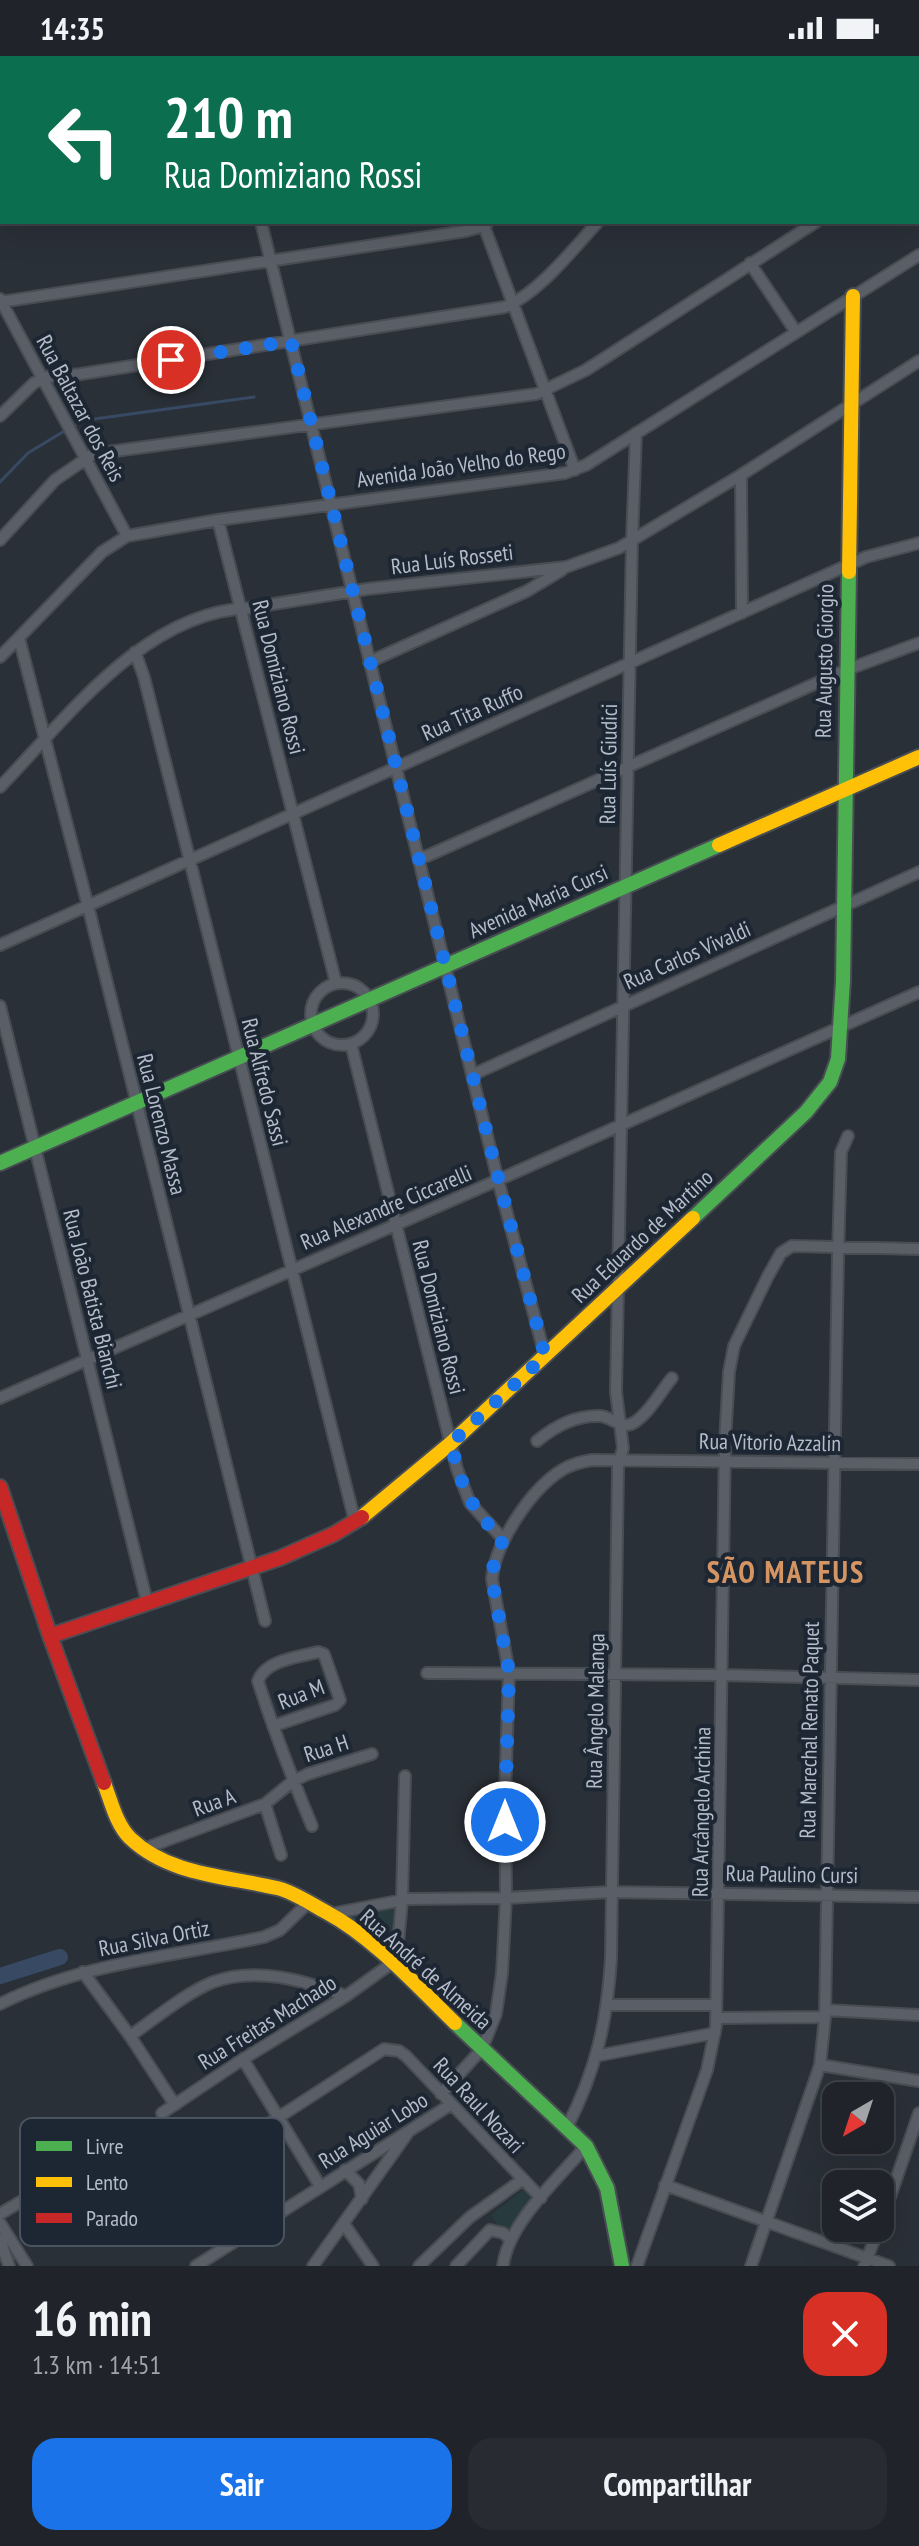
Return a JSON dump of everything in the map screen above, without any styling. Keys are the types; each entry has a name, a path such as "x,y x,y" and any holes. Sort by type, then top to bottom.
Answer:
{"street":[{"path":"261,224 498,1180 545,1356"},
{"path":"0,300 466,231 486,224 575,470"},
{"path":"0,416 43,378 505,307 531,290 596,224"},
{"path":"0,540 55,480 93,454 312,426 547,390 586,370 813,224"},
{"name":"Avenida João Velho do Rego","path":"0,657 102,552 127,536 218,520 575,470 919,255"},
{"path":"750,263 796,332"},
{"name":"Rua Augusto Giorgio","path":"841,1027 853,296"},
{"name":"Rua Baltazar dos Reis","path":"0,300 127,536"},
{"name":"Rua Luís Rosseti","path":"0,787 119,665 135,652 200,618 231,609 352,592 566,567 598,557 632,541 741,475 919,361"},
{"name":"Rua Luís Giudici","path":"619,1288 636,433"},
{"path":"741,475 742,613"},
{"name":"Rua Domiziano Rossi","path":"218,520 336,983"},
{"name":"Rua Tita Ruffo","path":"0,945 866,557 919,543"},
{"path":"369,662 533,588 566,567"},
{"path":"525,571 533,578 533,588"},
{"name":"Rua Lorenzo Massa","path":"19,638 265,1621"},
{"path":"418,857 427,856 846,670 919,643"},
{"name":"Rua Alfredo Sassi","path":"135,652 144,677 355,1522"},
{"name":"Avenida Maria Cursi","path":"0,1163 919,757"},
{"name":"Rua Carlos Vivaldi","path":"472,1075 919,872"},
{"path":"336,983 357,985 371,1000 373,1022 369,1032 351,1044 333,1044 318,1034 313,1026 311,1008 314,999 320,991 336,983"},
{"name":"Rua Alexandre Ciccarelli","path":"0,1398 919,992"},
{"name":"Rua João Batista Bianchi","path":"0,1006 147,1602"},
{"name":"Rua Eduardo de Martino","path":"50,1636 253,1568 316,1543 355,1522 451,1443 806,1112 835,1071 841,1027"},
{"name":"Rua Domiziano Rossi","path":"351,1044 463,1488 470,1503 503,1539"},
{"name":"Rua Marechal Renato Paquet","path":"751,2266 820,2065 825,2014 841,1152 848,1136"},
{"name":"Rua Arcângelo Archina","path":"637,2266 707,2070 715,2033 720,1892 725,1461 729,1372 734,1346 760,1290 785,1251 792,1246 839,1247"},
{"path":"839,1247 919,1249"},
{"name":"Rua Ângelo Malanga","path":"567,2127 580,2102 596,2056 608,2005 617,1483 623,1448 616,1392 619,1288"},
{"path":"537,1441 576,1419 604,1416 628,1425 637,1420 672,1378"},
{"name":"Rua Vitorio Azzalin","path":"503,1539 538,1491 560,1471 585,1461 919,1464"},
{"name":"Rua André de Almeida","path":"0,1487 50,1636 119,1823 129,1837 143,1849 192,1872 295,1896 330,1914 392,1963 586,2146 602,2172 609,2193 622,2266"},
{"path":"441,2094 482,2049 491,2031 500,1998 506,1898 509,1672 492,1579 503,1539"},
{"name":"Rua M","path":"321,1652 341,1697 335,1705 273,1726 258,1681 261,1674 269,1666 321,1652"},
{"path":"427,1673 919,1680"},
{"path":"273,1726 312,1826"},
{"name":"Rua H","path":"293,1781 372,1754"},
{"path":"392,1963 397,1955 402,1900 405,1776"},
{"name":"Rua A","path":"143,1849 265,1804 293,1781"},
{"path":"265,1804 281,1855"},
{"name":"Rua Paulino Cursi","path":"330,1914 402,1900 610,1892 919,1897"},
{"name":"Rua Silva Ortiz","path":"0,2004 40,1985 83,1972 264,1937 280,1930 295,1896"},
{"name":"Rua Freitas Machado","path":"162,2113 346,1996 392,1963"},
{"path":"83,1972 175,2105"},
{"path":"130,2036 196,1991 231,1977 309,1982 346,1996"},
{"path":"608,2005 716,2005"},
{"path":"716,2018 919,2015"},
{"path":"596,2056 715,2033"},
{"name":"Rua Raul Nozari","path":"279,2117 384,2049 399,2051 541,2198"},
{"path":"243,2059 279,2117"},
{"path":"820,2065 919,2081"},
{"name":"Rua Aguiar Lobo","path":"284,2209 450,2105"},
{"path":"894,2186 919,2113"},
{"path":"284,2125 320,2186"},
{"path":"313,2266 411,2129"},
{"path":"503,2266 510,2239 586,2146"},
{"path":"345,2170 359,2184 362,2199"},
{"path":"419,2266 470,2217 522,2180"},
{"path":"665,2185 866,2262 889,2266"},
{"path":"0,2214 20,2202"},
{"path":"344,2224 373,2266"},
{"path":"1,2226 27,2266"},
{"path":"456,2266 490,2230 503,2233 510,2239"},
{"path":"0,2239 9,2266"},
{"path":"866,2262 874,2242"},
{"name":"Rua Aguiar Lobo","path":"196,2266 227,2246"}],"green space":[{"path":"398,1906 393,1957 342,1917"},
{"path":"524,2189 535,2203 513,2229 498,2225 491,2215"}],"waterway":[{"path":"73,426 87,420 254,397"},
{"path":"0,482 28,453 66,430"},
{"path":"0,1976 60,1957"}],"traffic: fast":[{"path":"693,1218 806,1112 830,1082 838,1059 843,981 849,572"},
{"path":"0,1163 719,845"},
{"path":"455,2023 586,2146 607,2188 622,2266"}],"traffic: slow":[{"path":"849,572 853,296"},
{"path":"719,845 919,757"},
{"path":"362,1517 451,1443 693,1218"},
{"path":"104,1783 121,1826 146,1851 200,1873 277,1888 302,1898 343,1922 377,1948 455,2023"}],"traffic: jam":[{"path":"0,1487 104,1783"},
{"path":"50,1636 280,1558 334,1534 362,1517"}],"district":[{"name":"SÃO MATEUS","path":"786,1571"}],"route":[{"path":"171,360 291,341 363,639 545,1356 451,1443 470,1503 503,1539 492,1579 509,1672 505,1822"}]}
